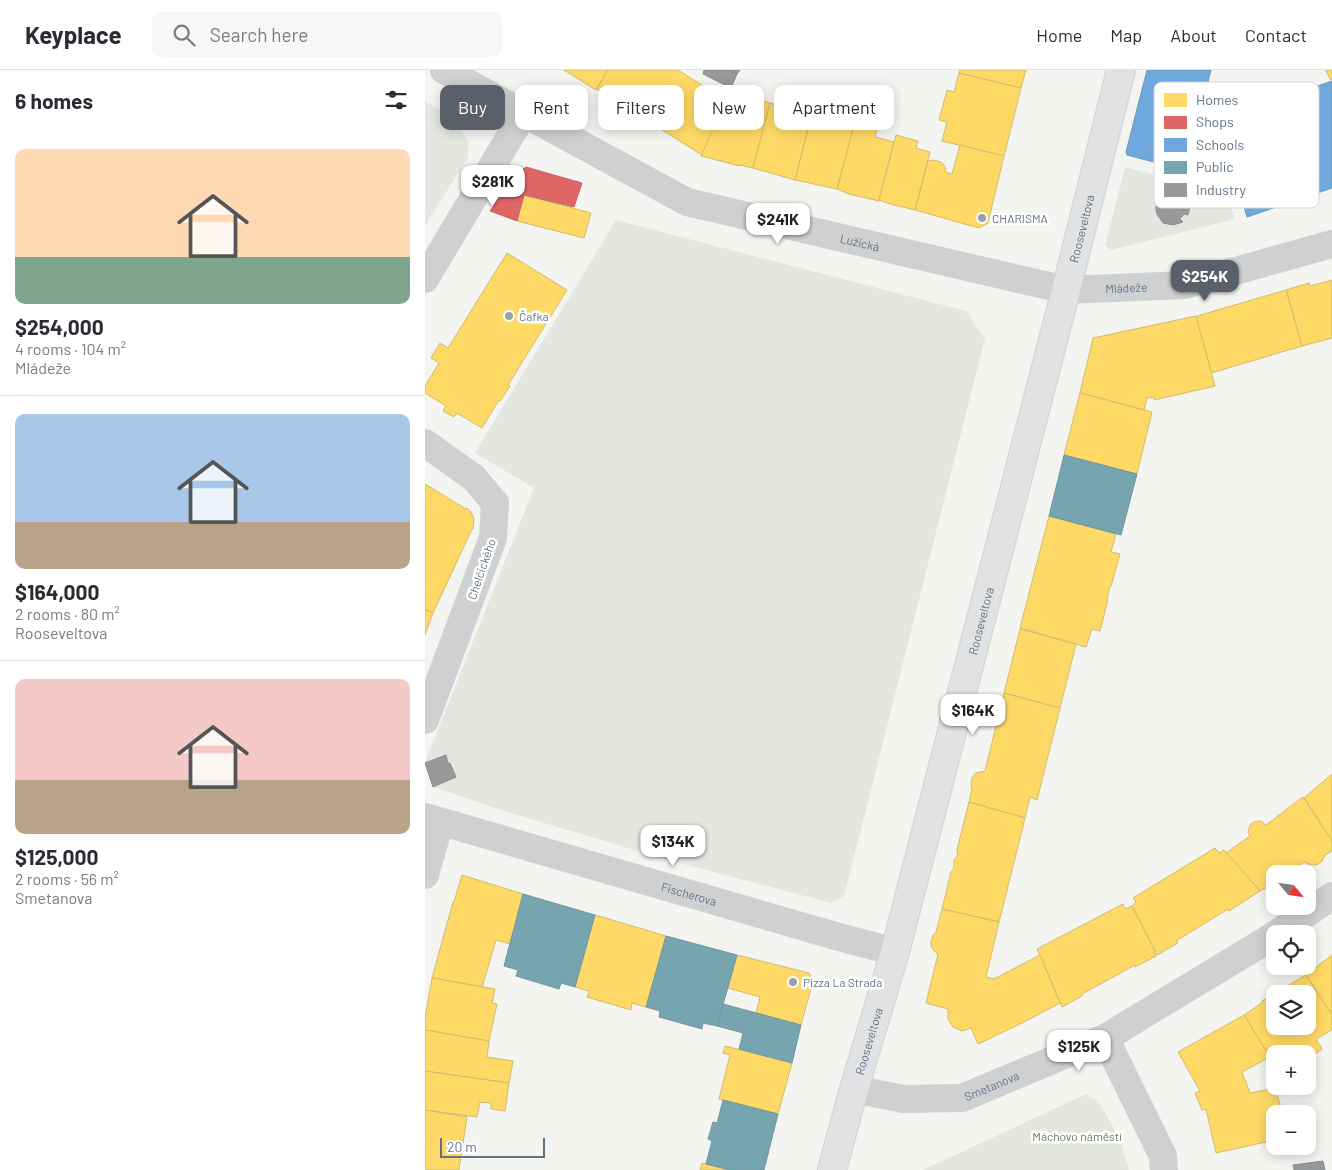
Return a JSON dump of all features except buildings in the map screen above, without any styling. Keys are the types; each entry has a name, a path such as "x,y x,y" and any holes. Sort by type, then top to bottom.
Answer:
{"main road":[{"name":"Rooseveltova","path":"832,1170 895,952 1121,70"}],"street":[{"name":"Lužická","path":"445,70 515,108"},
{"path":"425,279 515,128"},
{"name":"Lužická","path":"555,130 687,202 1066,290"},
{"name":"Mládeže","path":"1066,290 1185,285 1332,244"},
{"name":"Chelčického","path":"425,443 474,478 495,503 493,538 425,720"},
{"path":"425,875 432,819"},
{"name":"Fischerova","path":"432,819 895,952"},
{"name":"Smetanova","path":"1289,925 1332,896"},
{"name":"Smetanova","path":"854,1089 903,1099 962,1098 1105,1038 1266,940"},
{"path":"1105,1038 1163,1156 1164,1170"}],"green space":[{"path":"425,101 440,110 440,130 460,130 468,140 468,157 425,226"},
{"path":"1125,167 1154,175 1154,208 1231,208 1235,219 1111,250 1105,245"},
{"path":"616,220 966,311 985,339 844,896 831,903 668,860 504,811 434,787 425,762 534,488 475,453"},
{"name":"Máchovo náměstí","path":"1086,1094 1098,1101 1120,1139 1129,1170 923,1170"}],"place":[{"name":"CHARISMA","path":"982,218"},
{"name":"Čafka","path":"509,316"},
{"name":"Pizza La Strada","path":"793,982"}]}
